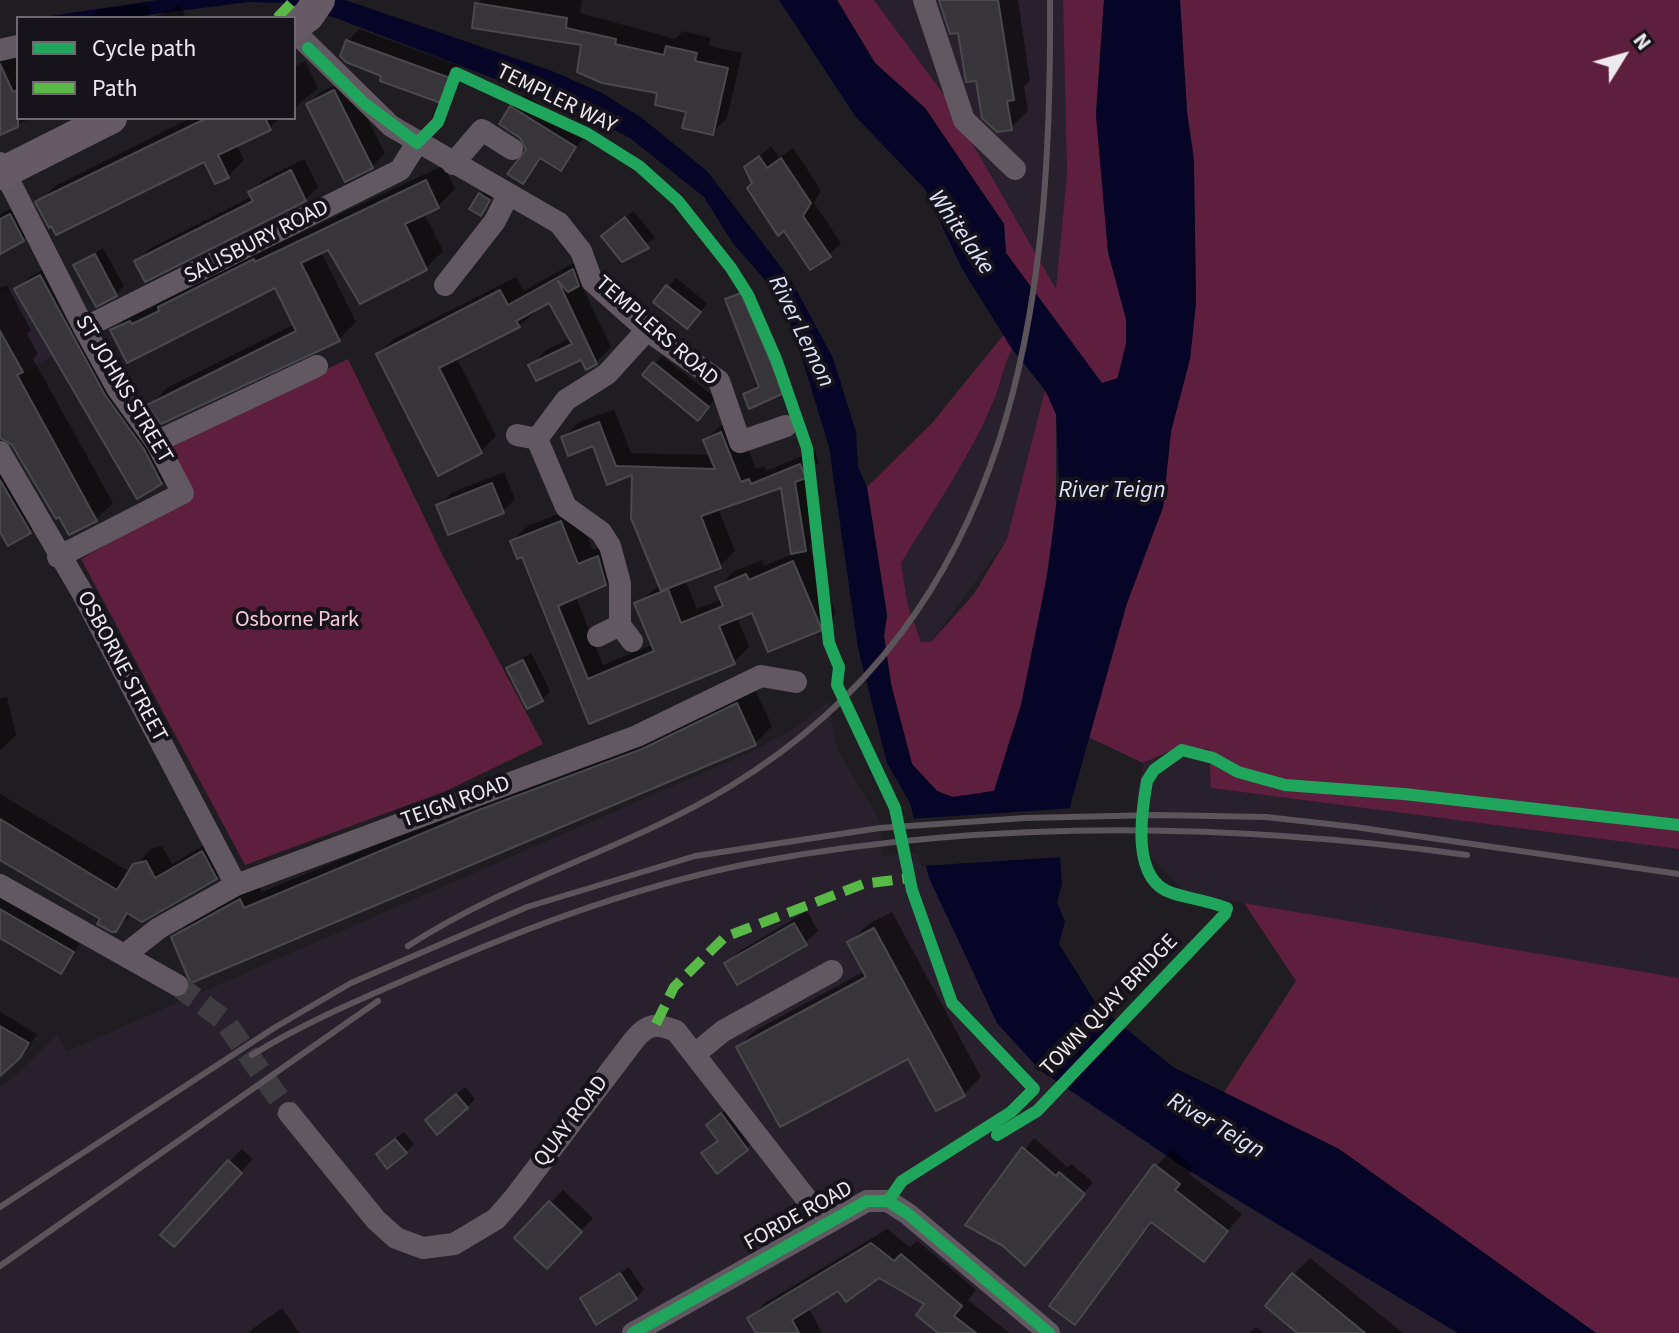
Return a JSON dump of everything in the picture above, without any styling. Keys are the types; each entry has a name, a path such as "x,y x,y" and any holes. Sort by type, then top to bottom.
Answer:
{"main road":[{"path":"2,169 107,120"}],"street":[{"path":"924,0 964,120 1015,169"},
{"name":"TEMPLERS ROAD","path":"304,18 364,103 417,143 559,223 581,251 592,281 647,330 719,381 740,442 786,426"},
{"path":"453,164 482,130 512,149"},
{"name":"SALISBURY ROAD","path":"84,328 400,170 417,143"},
{"name":"ST JOHNS STREET","path":"2,169 117,388 156,442 183,493 58,557"},
{"path":"445,285 495,221 508,195"},
{"path":"598,636 626,633 620,583 610,546 601,532 566,507 527,437 566,400 607,374 647,330"},
{"path":"156,442 317,366"},
{"name":"OSBORNE STREET","path":"0,452 58,557 83,594 236,885"},
{"name":"TEIGN ROAD","path":"126,954 199,902 236,885 637,736 761,676 796,682"},
{"path":"0,885 177,985"},
{"path":"695,1054 723,1031 832,971"},
{"name":"QUAY ROAD","path":"289,1113 376,1220 396,1238 423,1248 454,1244 496,1219 643,1028 656,1024 676,1031 826,1224"},
{"name":"FORDE ROAD","path":"633,1333 867,1201 888,1201 908,1214 1049,1333"}],"shaded area":[{"path":"874,0 1063,0 1067,174 1057,290 947,99"},
{"path":"39,274 81,340 0,385 0,294"},
{"path":"1012,349 1045,390 1007,539 931,642 921,642 908,606 901,562 968,455 993,404 1001,372"},
{"path":"828,701 837,749 880,821 882,856 920,853 997,1023 1040,1070 1188,1170 1458,1333 0,1333 0,1087 20,1072 57,1034 67,1051 753,751 798,726"},
{"path":"1194,746 1209,749 1211,788 1679,849 1679,978 1271,909 1184,891 1152,858 1136,800 1143,763 1177,748"}],"green space":[{"path":"837,0 874,0 947,99 1056,289 1067,174 1063,0 1104,0 1096,109 1108,252 1126,319 1126,344 1117,379 1101,383 1006,253 1004,224 925,108 875,63"},
{"path":"1180,0 1679,0 1679,849 1211,788 1209,749 1177,748 1143,763 1088,737 1127,603 1163,507 1171,431 1190,359 1196,302 1193,150 1187,112"},
{"path":"1005,333 1012,349 982,427 901,563 908,606 921,642 931,642 974,594 1007,539 1045,390 1056,414 1056,514 1041,610 1021,705 994,791 952,797 937,791 912,764 891,684 884,636 887,614 867,487 932,423"},
{"name":"Osborne Park","path":"348,359 444,558 543,744 446,791 245,865 81,559 191,496 170,445"},
{"path":"1244,903 1679,978 1679,1333 1596,1333 1339,1149 1224,1092 1296,981"}],"water":[{"path":"158,0 344,0 552,71 602,93 642,118 707,171 791,280 833,358 856,432 858,467 867,487 887,615 884,636 891,684 912,764 937,791 953,797 994,791 1021,705 1048,571 1059,481 1056,414 1045,390 1012,349 961,267 925,189 855,116 779,0 837,0 875,63 925,108 1004,224 1006,253 1102,383 1118,378 1126,344 1126,319 1108,252 1096,116 1104,0 1180,0 1187,112 1194,162 1196,302 1190,359 1171,431 1163,507 1127,603 1072,799 1060,856 1062,884 1057,902 1065,922 1059,944 1097,1005 1173,1067 1339,1149 1596,1333 1458,1333 1188,1170 1040,1070 997,1023 929,878 910,803 887,763 858,648 829,447 799,348 779,296 732,242 704,197 630,138 571,108 336,18 283,3 248,2 140,16 50,16"}],"pier":[{"path":"1074,808 1064,857 921,866 909,819"}],"building":[{"path":"939,0 998,0 1014,100 1007,101 1012,130 997,132 982,118 976,81 966,82 958,33 950,34"},
{"path":"475,3 567,18 566,28 616,39 615,44 664,55 666,46 697,53 695,61 728,68 713,135 682,128 686,112 655,105 657,93 602,83 577,72 581,45 472,28"},
{"path":"346,40 450,78 441,103 380,81 381,76 346,62 340,56"},
{"path":"0,64 13,92 16,91 18,127 0,135"},
{"path":"334,90 373,168 345,182 306,104"},
{"path":"510,106 576,147 561,171 540,158 523,184 507,174 526,150 520,138 499,124"},
{"path":"203,120 266,120 271,130 218,155 229,178 215,184 204,162 56,235 35,202"},
{"path":"759,156 767,168 781,158 811,203 803,216 831,257 810,270 784,231 778,236 747,188 752,183 744,167"},
{"path":"291,170 306,201 145,282 134,261 253,201 248,192"},
{"path":"426,180 439,208 405,224 427,270 360,304 328,250 301,263 340,341 161,424 147,405 296,331 275,288 127,363 110,330 130,321 132,324 159,311 158,307 254,259 255,262"},
{"path":"479,193 490,200 481,216 469,209"},
{"path":"10,214 24,241 0,254 0,219"},
{"path":"625,217 649,248 622,262 601,236"},
{"path":"95,254 117,296 96,307 73,265"},
{"path":"573,269 579,286 568,292 558,281 597,364 586,370 581,360 536,381 528,365 572,344 549,303 516,321 520,327 439,368 482,453 438,476 376,354 500,290 508,305"},
{"path":"40,275 105,395 144,449 162,484 137,499 14,289"},
{"path":"666,285 701,312 687,329 653,302"},
{"path":"741,293 784,393 749,409 743,394 759,387 725,299"},
{"path":"0,331 23,372 17,375 97,521 69,535 59,517 56,519 12,445 0,438"},
{"path":"653,362 709,407 698,421 642,375"},
{"path":"599,422 616,466 715,469 703,440 721,432 741,482 749,479 751,484 800,464 806,478 795,482 806,551 791,554 781,488 701,516 721,568 661,591 631,518 632,475 607,485 593,446 568,456 561,437"},
{"path":"0,480 31,533 8,546 0,532"},
{"path":"492,483 504,513 448,535 436,505"},
{"path":"561,521 578,564 598,556 606,585 558,606 588,679 654,651 634,603 668,589 681,623 723,606 715,587 746,574 749,580 793,561 822,630 768,652 752,613 719,626 735,664 589,724 522,557 517,559 510,541"},
{"path":"523,660 543,701 527,709 506,668"},
{"path":"737,703 756,745 191,983 171,937 240,899 244,908 476,811 642,749"},
{"path":"0,819 117,890 133,864 146,861 155,878 202,851 217,879 142,922 127,913 116,932 112,932 97,924 100,919 0,860"},
{"path":"0,909 74,952 61,974 0,938"},
{"path":"794,923 807,945 737,985 724,963"},
{"path":"874,928 965,1096 936,1111 908,1059 780,1127 736,1047 866,977 847,942"},
{"path":"0,1026 29,1043 20,1058 0,1076"},
{"path":"456,1094 468,1108 437,1135 425,1120"},
{"path":"721,1113 748,1150 717,1174 701,1153 718,1141 706,1125"},
{"path":"395,1139 407,1153 387,1169 376,1154"},
{"path":"1022,1147 1056,1176 1059,1172 1085,1194 1025,1266 1003,1246 965,1225"},
{"path":"228,1160 242,1173 174,1247 160,1235"},
{"path":"1154,1164 1180,1184 1175,1190 1228,1231 1204,1262 1151,1222 1075,1325 1049,1306"},
{"path":"549,1201 582,1232 547,1269 514,1238"},
{"path":"871,1243 894,1261 901,1254 962,1306 954,1316 976,1333 938,1333 916,1315 924,1304 879,1278 846,1302 838,1291 792,1320 799,1333 756,1333 747,1318"},
{"path":"620,1273 637,1299 596,1325 580,1298"},
{"path":"1292,1273 1365,1333 1297,1333 1265,1306"}],"tunnel":[{"path":"177,985 224,1020 289,1113"}],"railway":[{"path":"408,946 486,902 650,829 729,787 826,716 901,633 958,542 998,443 1025,338 1041,228 1049,115 1050,0"},
{"path":"0,1207 274,1028 351,983 527,907 695,856 880,828 1025,818 1157,815 1266,817 1355,827 1679,874"},
{"path":"252,1055 338,1010 509,937 592,906 677,880 763,861 851,847 938,838 1115,830 1291,837 1467,855"},
{"path":"0,1266 378,1001"}],"marked path":[{"path":"279,16 294,0"},
{"path":"656,1024 674,987 725,937 863,884 909,878"}],"cycle path":[{"name":"TEMPLER WAY","path":"308,48 364,103 417,143 438,122 456,73 588,134 639,166 678,201 731,268 748,295 776,359 807,448 829,643 839,667 837,685 895,808 912,890 952,1003 1034,1089 1011,1112 902,1181 888,1201"},
{"name":"TOWN QUAY BRIDGE","path":"997,1135 1037,1111 1225,914 1227,908 1172,893 1159,886 1144,861 1141,828 1147,781 1154,770 1182,750 1213,758 1238,772 1285,785 1404,794 1679,825"},
{"path":"633,1333 867,1201 888,1201 908,1214 1049,1333"}],"water label":[{"name":"Whitelake","path":"960,233"},
{"name":"River Lemon","path":"800,332"},
{"name":"River Teign","path":"1112,492"},
{"name":"River Teign","path":"1215,1127"}]}
